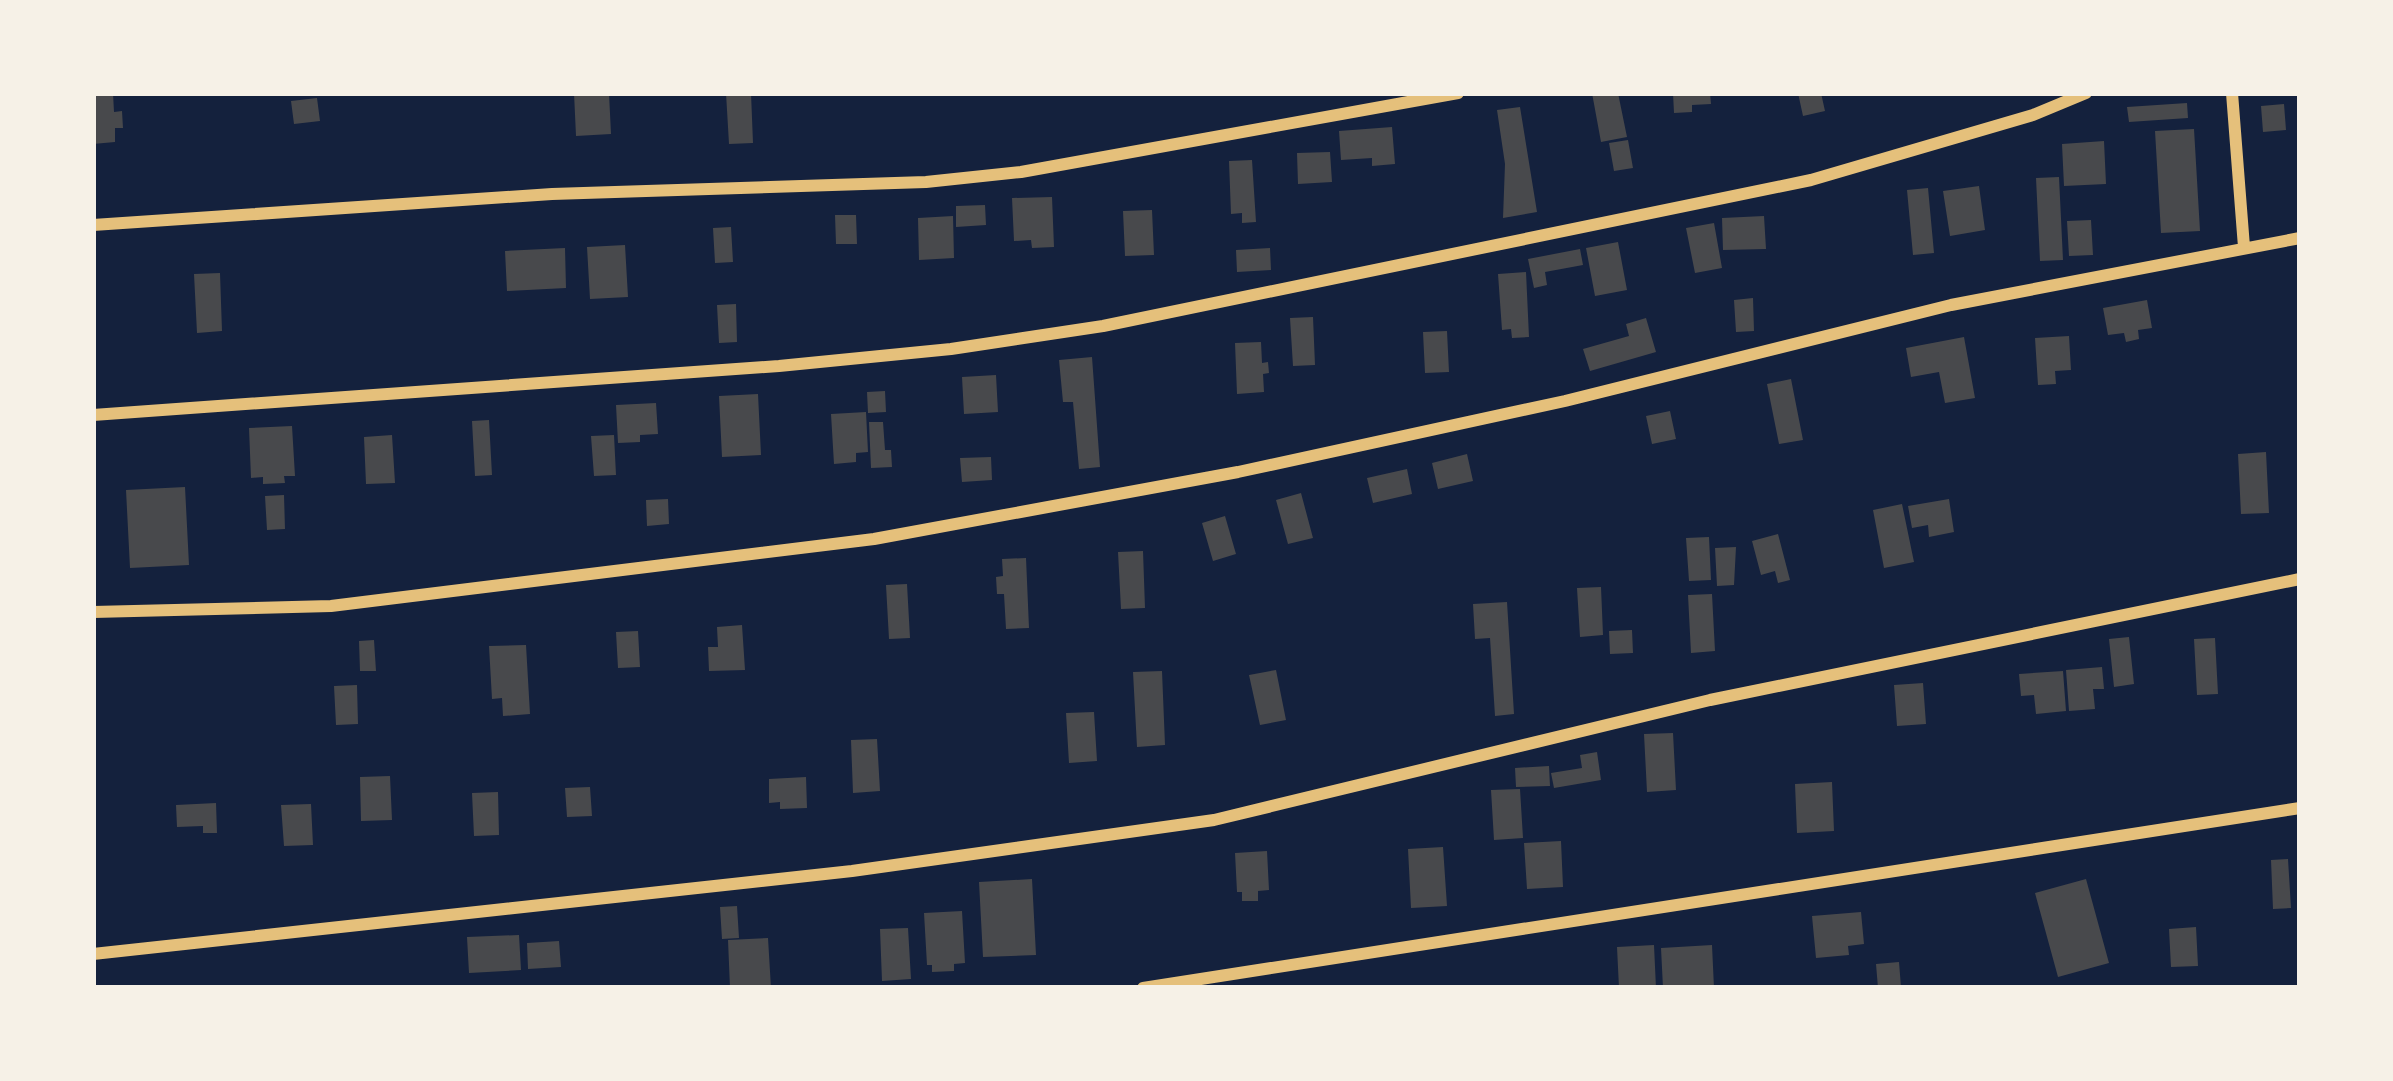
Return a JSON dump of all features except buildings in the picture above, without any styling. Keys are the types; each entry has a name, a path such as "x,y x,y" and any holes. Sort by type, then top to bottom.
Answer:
{"street":[{"path":"93,225 552,194 926,182 1022,172 1458,93"},
{"path":"93,415 779,366 951,349 1103,326 1811,180 2033,116 2086,93"},
{"path":"2233,93 2244,248"},
{"path":"93,611 332,606 874,539 1238,472 1565,401 1951,305 2300,238"},
{"path":"93,954 852,871 1214,820 1710,700 2300,579"},
{"path":"1143,988 2300,808"}]}
